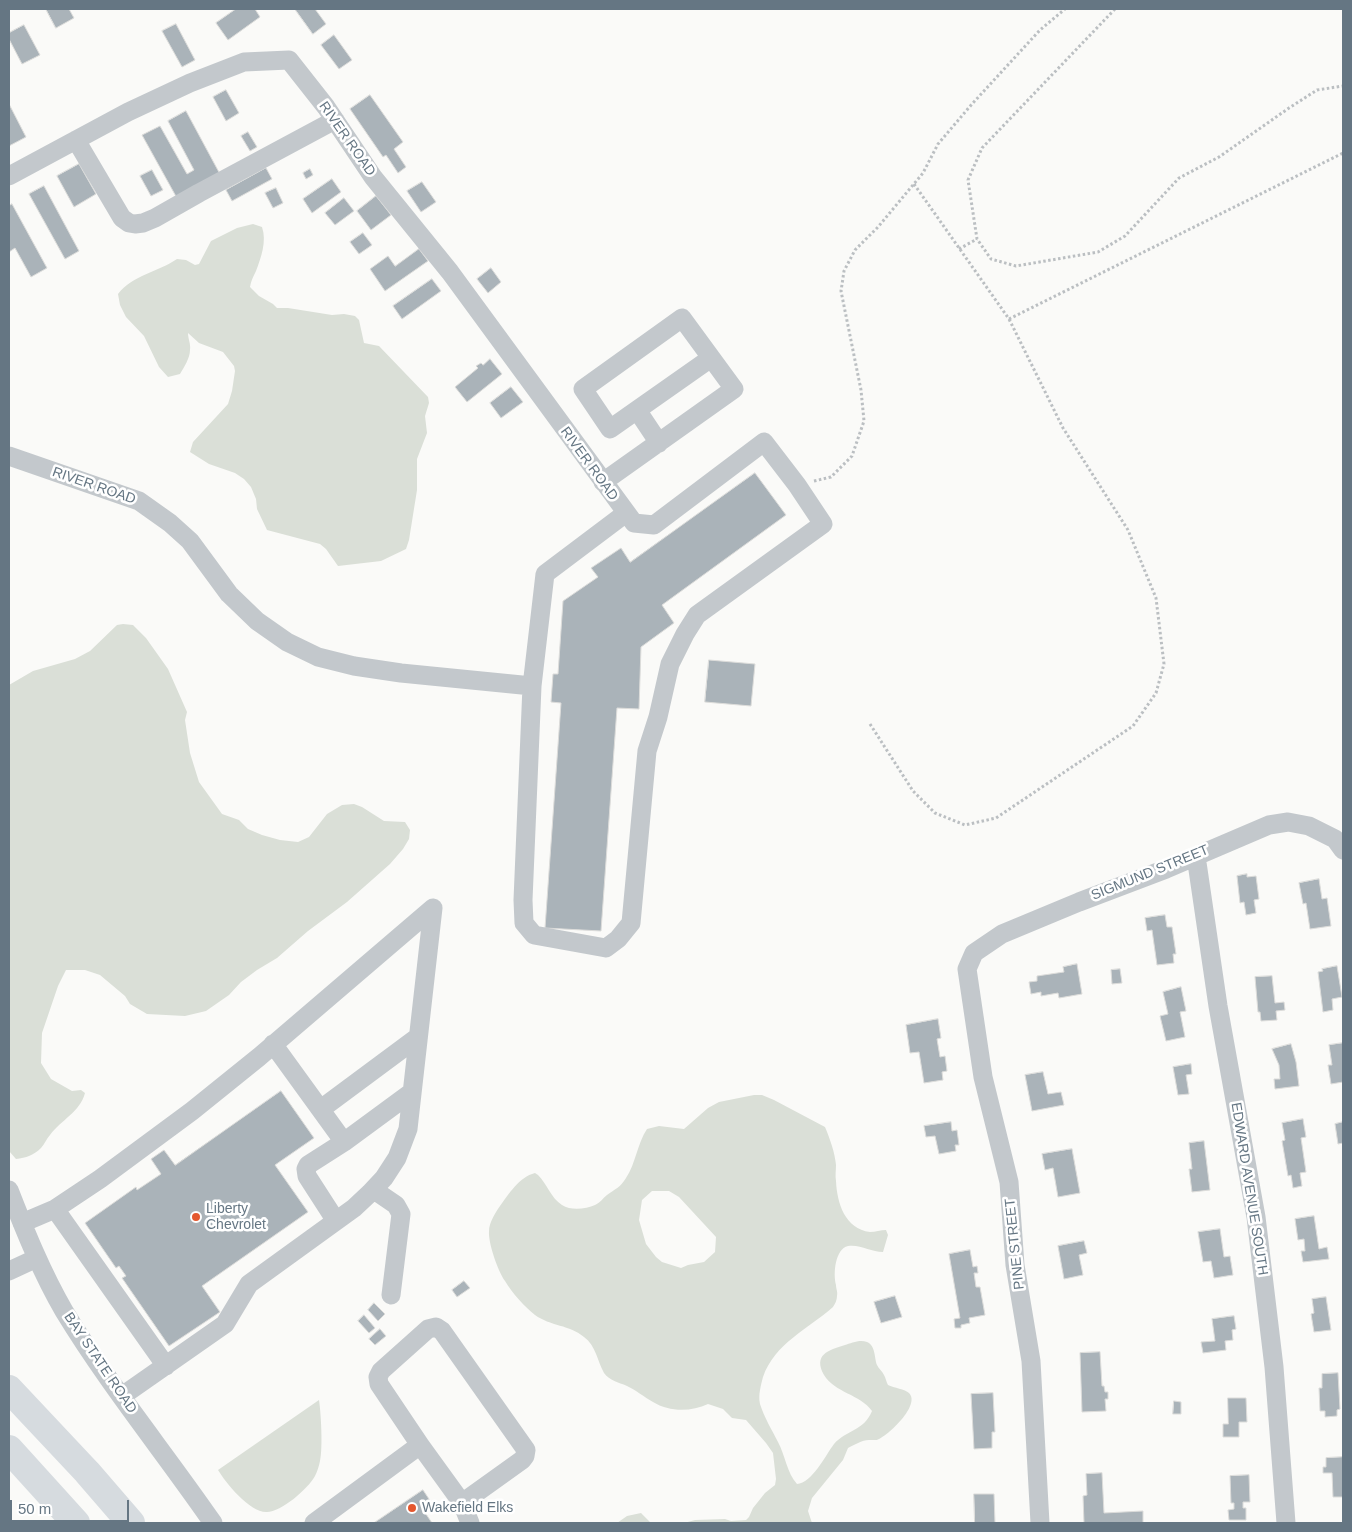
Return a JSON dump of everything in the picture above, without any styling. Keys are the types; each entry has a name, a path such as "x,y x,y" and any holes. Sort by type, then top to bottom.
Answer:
{"highway":[{"path":"9,1389 87,1472 131,1523"},
{"path":"9,1450 76,1523"}],"street":[{"name":"RIVER ROAD","path":"9,176 128,112 190,83 244,62 289,60 335,120 373,177 450,272 626,513 545,574 532,686 401,673 354,666 318,657 288,642 257,621 229,594 190,542 170,524 139,502 9,456"},
{"path":"76,140 122,218 129,222 143,223 335,120"},
{"path":"603,482 734,389 682,318 583,389 610,429 711,358"},
{"path":"637,410 659,443"},
{"path":"532,686 523,900 524,923 534,936 606,948 618,939 631,922 647,751 658,716 670,664 685,634 697,615 823,524 797,485 764,442 654,525 634,524 626,513"},
{"name":"SIGMUND STREET","path":"967,969 974,953 1002,934 1269,825 1288,822 1310,826 1335,839 1343,850"},
{"name":"EDWARD AVENUE SOUTH","path":"1196,856 1218,1006 1256,1217 1274,1366 1286,1523"},
{"path":"22,1223 55,1209 100,1179 192,1112 433,908 408,1130 397,1158 374,1190 354,1208 249,1284 226,1322 122,1396"},
{"name":"PINE STREET","path":"967,969 983,1077 1009,1182 1015,1265 1031,1361 1040,1523"},
{"path":"321,1109 418,1037"},
{"path":"273,1044 344,1142"},
{"path":"336,1221 308,1179 306,1170 311,1162 344,1142 412,1092"},
{"name":"BAY STATE ROAD","path":"9,1190 37,1258 64,1310 122,1396 213,1523"},
{"path":"374,1190 394,1203 400,1212 391,1295"},
{"path":"55,1209 166,1366"},
{"path":"9,1271 37,1258"},
{"path":"462,1503 522,1460 526,1450 442,1330 436,1326 428,1329 381,1372 377,1379 420,1445 462,1503 470,1523"},
{"path":"314,1523 420,1445"}],"path":[{"path":"797,485 831,477 852,456 864,421 861,390 841,291 844,271 855,250 878,227 923,173 938,144 972,104 1040,30 1065,9"},
{"path":"1115,9 982,148 968,180 977,239 991,258 1016,266 1098,252 1125,236 1179,178 1219,157 1317,90 1343,86"},
{"path":"1009,319 1343,153"},
{"path":"870,724 913,791 935,813 965,825 996,818 1133,726 1156,693 1164,664 1156,598 1128,530 1063,428 1009,319 914,184"},
{"path":"959,249 977,239"}],"shaded area":[{"path":"253,224 262,227 264,238 261,255 250,287 259,296 277,308 355,316 359,320 364,343 379,346 428,397 429,403 425,416 427,433 417,459 417,490 409,540 406,549 381,561 338,566 320,544 267,530 257,509 256,499 251,487 244,479 235,473 209,464 190,452 193,442 228,404 232,391 234,366 223,352 199,343 188,333 189,356 180,374 168,377 159,367 144,336 126,317 120,305 118,294 131,282 177,259 186,260 195,265 199,264 211,241 237,228"},
{"path":"117,625 133,625 146,638 168,669 187,712 185,720 190,753 199,782 222,814 239,820 248,829 262,835 298,842 309,837 327,814 342,805 354,804 384,821 405,822 410,830 409,839 390,864 347,902 308,931 277,958 241,982 229,995 206,1011 185,1016 147,1014 130,1004 125,996 100,975 85,970 66,970 58,986 42,1033 41,1063 51,1079 72,1091 81,1090 85,1093 83,1100 75,1111 54,1130 36,1153 16,1159 9,1151 9,685 33,671 75,659 90,651"},
{"path":"762,1095 825,1127 835,1156 838,1198 844,1214 854,1226 861,1230 870,1232 886,1230 888,1235 883,1252 848,1246 840,1252 835,1269 837,1295 834,1306 793,1338 775,1355 763,1377 759,1401 791,1475 797,1484 808,1479 834,1444 860,1427 869,1418 872,1411 861,1401 834,1386 824,1375 820,1363 821,1358 828,1351 853,1342 867,1342 872,1346 877,1365 885,1376 888,1385 909,1393 912,1398 911,1405 902,1420 888,1433 877,1440 864,1441 848,1448 843,1460 812,1498 808,1511 812,1523 684,1523 695,1520 746,1520 765,1493 775,1485 773,1453 746,1420 732,1418 723,1409 708,1404 687,1410 666,1408 609,1378 604,1373 591,1345 584,1337 573,1330 541,1319 519,1300 499,1271 490,1242 489,1228 494,1215 511,1191 524,1178 535,1173 538,1175 555,1199 566,1207 578,1209 595,1205 624,1181 647,1129 659,1126 684,1129 708,1108 719,1102","holes":["652,1191 669,1191 679,1197 716,1237 715,1252 704,1262 681,1268 662,1262 646,1244 639,1220 642,1200"]},
{"path":"319,1400 321,1455 320,1463 312,1481 286,1504 273,1511 260,1511 253,1508 239,1496 218,1470"},
{"path":"641,1513 651,1523 617,1523 627,1516"}],"building":[{"path":"46,9 69,9 74,18 56,28"},
{"path":"236,9 255,9 260,17 228,40 216,23"},
{"path":"295,9 315,9 326,24 313,34"},
{"path":"176,24 195,60 182,67 162,31"},
{"path":"24,25 40,55 22,64 9,39 9,33"},
{"path":"334,35 352,60 339,69 321,45"},
{"path":"226,90 239,113 226,121 213,97"},
{"path":"370,95 403,142 394,149 406,167 398,173 386,155 383,157 350,109"},
{"path":"9,104 26,137 9,146"},
{"path":"186,111 221,176 178,200 142,135 160,126 187,174 194,170 168,121"},
{"path":"248,132 257,147 250,151 241,136"},
{"path":"79,164 96,194 74,207 57,176"},
{"path":"266,168 272,179 232,201 226,190"},
{"path":"310,169 313,175 306,179 303,173"},
{"path":"152,170 163,190 151,196 140,176"},
{"path":"332,179 341,192 312,213 303,199"},
{"path":"422,182 436,202 421,212 407,191"},
{"path":"44,186 79,251 65,259 29,194"},
{"path":"276,188 283,203 273,208 265,193"},
{"path":"376,196 391,215 371,230 357,211"},
{"path":"344,198 354,211 335,225 325,213"},
{"path":"12,204 47,268 31,277 15,248 9,252 9,206"},
{"path":"363,233 372,245 359,254 350,242"},
{"path":"419,249 428,261 385,291 370,269 388,256 395,266"},
{"path":"491,268 501,282 488,293 477,279"},
{"path":"432,279 441,291 402,319 393,306"},
{"path":"490,359 502,374 467,402 455,387 478,368 476,366 481,363 483,365"},
{"path":"511,387 523,402 501,418 490,403"},
{"path":"755,473 786,515 662,605 674,623 641,647 639,709 617,708 601,931 545,928 561,703 551,702 553,674 558,674 563,601 598,577 591,568 621,548 630,562"},
{"path":"709,660 755,664 751,706 705,702"},
{"path":"1247,874 1247,877 1256,876 1259,899 1254,900 1256,913 1246,915 1244,902 1240,903 1237,876"},
{"path":"1319,879 1322,899 1327,898 1331,926 1310,929 1306,903 1303,904 1299,883"},
{"path":"1165,915 1167,927 1172,927 1176,954 1173,954 1174,963 1157,965 1152,930 1147,931 1145,918"},
{"path":"1077,964 1082,994 1059,998 1058,993 1041,996 1041,992 1031,994 1029,982 1037,981 1037,976 1064,972 1063,967"},
{"path":"1337,966 1342,997 1332,999 1333,1010 1323,1012 1318,972 1323,971 1322,969"},
{"path":"1120,969 1122,983 1112,984 1111,970"},
{"path":"1272,976 1275,1003 1284,1002 1285,1010 1276,1011 1277,1020 1261,1021 1260,1012 1258,1012 1255,977"},
{"path":"1181,987 1186,1011 1180,1012 1185,1037 1166,1041 1160,1016 1168,1014 1163,992"},
{"path":"938,1019 941,1038 937,1039 940,1057 945,1056 947,1071 942,1072 943,1080 924,1083 919,1052 910,1053 906,1025"},
{"path":"1343,1043 1343,1082 1331,1084 1328,1065 1332,1065 1329,1045"},
{"path":"1291,1044 1296,1062 1299,1086 1275,1089 1274,1079 1280,1079 1279,1065 1272,1049"},
{"path":"1191,1064 1192,1074 1186,1075 1189,1094 1178,1095 1173,1067"},
{"path":"1043,1072 1048,1094 1061,1092 1064,1105 1032,1111 1025,1075"},
{"name":"Liberty Chevrolet","path":"281,1091 314,1138 275,1165 308,1212 202,1286 220,1312 169,1346 122,1278 126,1276 119,1266 116,1268 85,1223 136,1187 137,1190 161,1174 151,1159 164,1150 175,1165"},
{"path":"1303,1119 1306,1137 1301,1138 1306,1172 1300,1173 1302,1186 1293,1188 1291,1175 1288,1176 1282,1141 1285,1140 1282,1123"},
{"path":"951,1122 952,1131 957,1130 959,1145 955,1145 956,1151 939,1154 935,1136 926,1137 924,1126"},
{"path":"1343,1122 1343,1143 1338,1144 1335,1124"},
{"path":"1204,1141 1210,1190 1192,1192 1189,1169 1192,1169 1189,1143"},
{"path":"1072,1149 1080,1193 1058,1197 1053,1168 1045,1170 1042,1154"},
{"path":"1314,1216 1319,1249 1327,1247 1329,1259 1303,1262 1301,1251 1305,1251 1304,1239 1298,1240 1295,1219"},
{"path":"1220,1229 1224,1257 1230,1256 1233,1275 1214,1278 1211,1261 1203,1262 1198,1232"},
{"path":"1084,1241 1087,1253 1079,1255 1083,1275 1064,1279 1058,1246"},
{"path":"970,1250 973,1267 977,1266 978,1273 974,1273 976,1287 980,1287 985,1315 969,1318 970,1323 961,1325 961,1328 955,1328 954,1319 960,1318 949,1254"},
{"path":"464,1281 470,1288 457,1297 452,1290"},
{"path":"895,1296 902,1317 881,1323 874,1302"},
{"path":"1326,1297 1331,1330 1314,1332 1311,1314 1314,1313 1312,1299"},
{"path":"374,1303 385,1314 378,1321 368,1310"},
{"path":"364,1315 375,1328 369,1333 358,1321"},
{"path":"1234,1316 1236,1329 1232,1330 1233,1340 1225,1341 1226,1350 1203,1353 1201,1342 1215,1341 1212,1319"},
{"path":"380,1329 386,1336 375,1345 369,1339"},
{"path":"1100,1352 1102,1386 1104,1386 1105,1392 1108,1392 1108,1399 1105,1399 1106,1411 1082,1412 1080,1353"},
{"path":"1338,1373 1340,1409 1337,1410 1337,1416 1325,1417 1325,1411 1320,1411 1319,1388 1322,1388 1322,1374"},
{"path":"993,1393 995,1432 992,1432 992,1448 974,1449 971,1394"},
{"path":"1228,1398 1246,1398 1247,1422 1239,1422 1239,1437 1223,1437 1223,1424 1228,1424"},
{"path":"1174,1401 1181,1402 1181,1414 1173,1414"},
{"path":"1343,1457 1343,1497 1333,1497 1332,1473 1323,1473 1323,1467 1326,1467 1326,1458"},
{"path":"1102,1473 1104,1513 1143,1511 1143,1523 1084,1523 1083,1496 1087,1495 1086,1474"},
{"path":"1249,1475 1250,1502 1243,1502 1243,1508 1246,1508 1246,1520 1229,1520 1228,1510 1234,1509 1234,1503 1231,1503 1230,1476"},
{"name":"Wakefield Elks","path":"423,1490 433,1505 424,1511 432,1523 374,1523"},
{"path":"974,1494 994,1494 995,1523 975,1523"}],"place":[{"name":"Liberty Chevrolet","path":"196,1217"},
{"name":"Wakefield Elks","path":"412,1508"}]}
